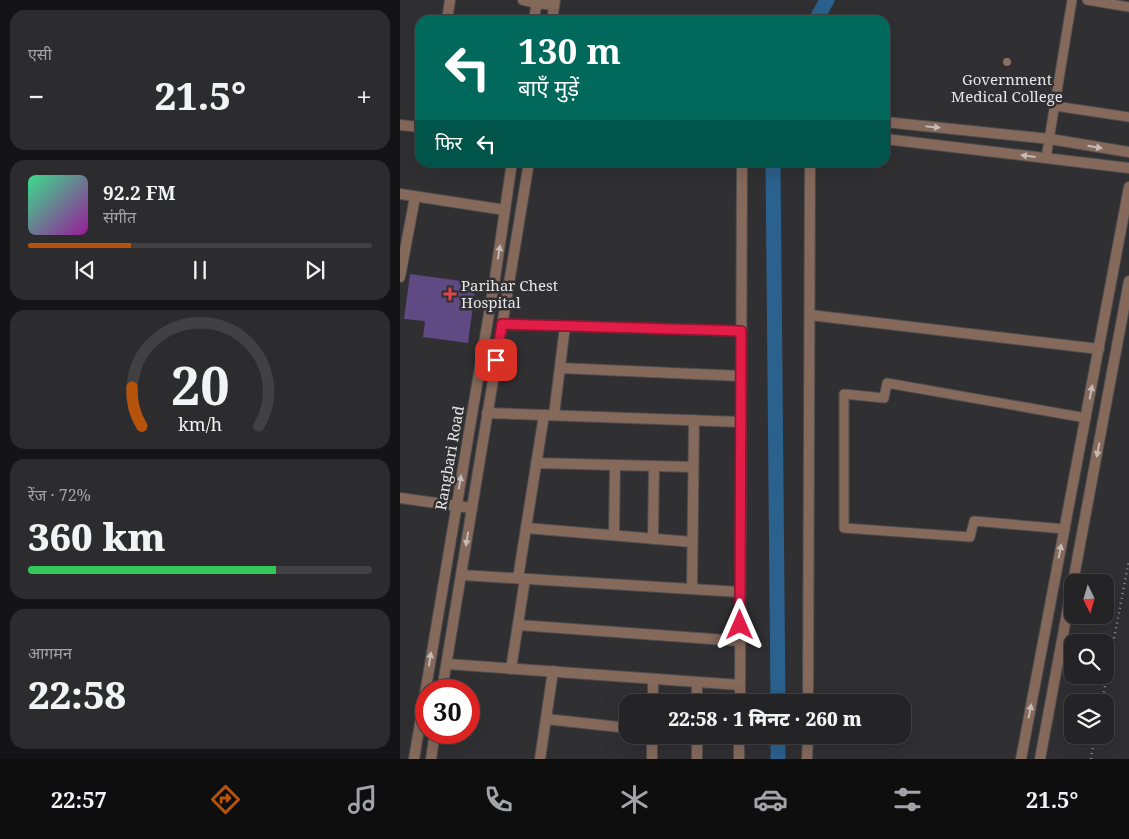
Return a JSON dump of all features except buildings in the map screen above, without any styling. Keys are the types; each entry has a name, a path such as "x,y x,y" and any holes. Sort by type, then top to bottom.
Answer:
{"street":[{"path":"447,15 450,0"},
{"path":"524,0 555,3"},
{"path":"535,15 537,2"},
{"path":"890,123 1050,139 1129,152"},
{"path":"400,125 415,126"},
{"path":"890,140 1129,168"},
{"name":"Rangbari Road","path":"414,759 511,167"},
{"name":"Rangbari Road","path":"444,679 528,167"},
{"path":"740,694 742,167"},
{"path":"808,694 810,167"},
{"path":"1021,759 1129,187"},
{"path":"400,194 505,210"},
{"path":"400,277 414,196"},
{"path":"1075,574 1129,281"},
{"path":"810,315 1099,349"},
{"path":"502,324 741,331"},
{"path":"511,668 518,625 526,528 536,463 560,368 565,326"},
{"path":"560,368 741,376"},
{"path":"488,413 741,422"},
{"path":"692,589 694,420"},
{"path":"536,463 693,467"},
{"path":"614,535 615,465"},
{"path":"653,539 654,466"},
{"path":"400,498 472,508"},
{"path":"1070,500 1088,504"},
{"path":"526,528 692,542"},
{"path":"461,575 740,592"},
{"path":"1040,759 1065,624"},
{"path":"518,625 740,641"},
{"path":"447,664 740,685"},
{"path":"540,759 553,671"},
{"path":"653,679 653,694"},
{"path":"697,682 697,694"},
{"path":"546,719 619,727"},
{"path":"431,759 433,744"},
{"path":"652,744 652,759"},
{"path":"697,744 697,759"},
{"path":"739,744 739,759"},
{"path":"807,759 808,744"}],"lane":[{"path":"1046,158 1072,0"},
{"path":"1087,0 1129,7"},
{"path":"1055,106 1129,117"},
{"path":"1064,529 974,521 970,537 844,528 844,394 884,398 887,383 1086,418"}],"path":[{"path":"1104,694 1129,560"},
{"path":"1091,759 1094,744"}],"waterway":[{"path":"819,15 827,0"},
{"path":"773,167 778,694"},
{"path":"778,744 778,759"}],"place":[{"name":"Government Medical College","path":"1007,62"},
{"name":"Parihar Chest Hospital","path":"450,294"}],"route":[{"path":"496,360 502,324 741,331 740,625"}]}
